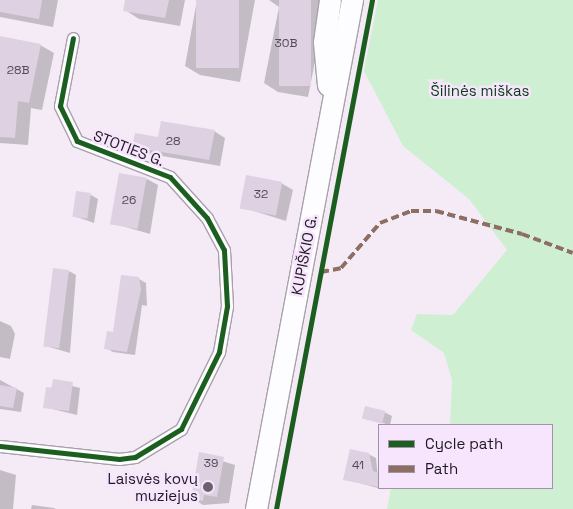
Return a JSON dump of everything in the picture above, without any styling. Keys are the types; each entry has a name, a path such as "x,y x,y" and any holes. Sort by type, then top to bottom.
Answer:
{"highway":[{"path":"330,0 324,42 330,112"},
{"name":"KUPIŠKIO G.","path":"256,509 352,0"}],"street":[{"name":"STOTIES G.","path":"0,446 119,459 135,457 180,429 219,352 227,306 224,250 207,218 170,177 77,141 60,106 73,38"}],"green space":[{"name":"Šilinės miškas","path":"378,0 573,0 573,509 387,509 391,489 553,489 553,424 450,424 452,380 444,353 411,330 417,314 453,315 507,250 469,199 403,146 364,71"}],"building":[{"path":"0,0 42,0 39,19 0,12"},
{"path":"125,0 169,0 165,18 123,11"},
{"path":"196,0 239,0 239,68 196,68"},
{"path":"279,0 311,0 311,86 279,86"},
{"path":"0,36 41,44 29,103 18,101 15,138 0,137"},
{"path":"161,121 215,130 209,160 132,147 135,133 158,137"},
{"path":"119,173 147,178 138,229 110,224"},
{"path":"246,175 282,182 276,215 240,208"},
{"path":"76,191 91,193 87,219 72,217"},
{"path":"53,268 69,270 59,348 43,346"},
{"path":"121,275 139,277 141,290 127,352 104,349 107,331 113,332"},
{"path":"53,379 73,382 69,411 43,408 46,387 52,388"},
{"path":"0,385 17,388 13,408 0,406"},
{"path":"365,406 385,411 382,424 362,419"},
{"path":"350,449 369,453 373,471 378,473 378,487 343,480"},
{"path":"199,452 224,457 217,497 204,495 203,501 191,499"}],"marked path":[{"path":"321,272 341,268 380,223 411,211 436,211 522,234 573,253"}],"cycle path":[{"path":"276,509 372,0"},
{"path":"0,446 119,459 135,457 181,429 219,352 227,306 224,250 207,218 170,177 77,141 60,106 73,38"}],"place":[{"name":"Laisvės kovų muziejus","path":"208,487"}]}
